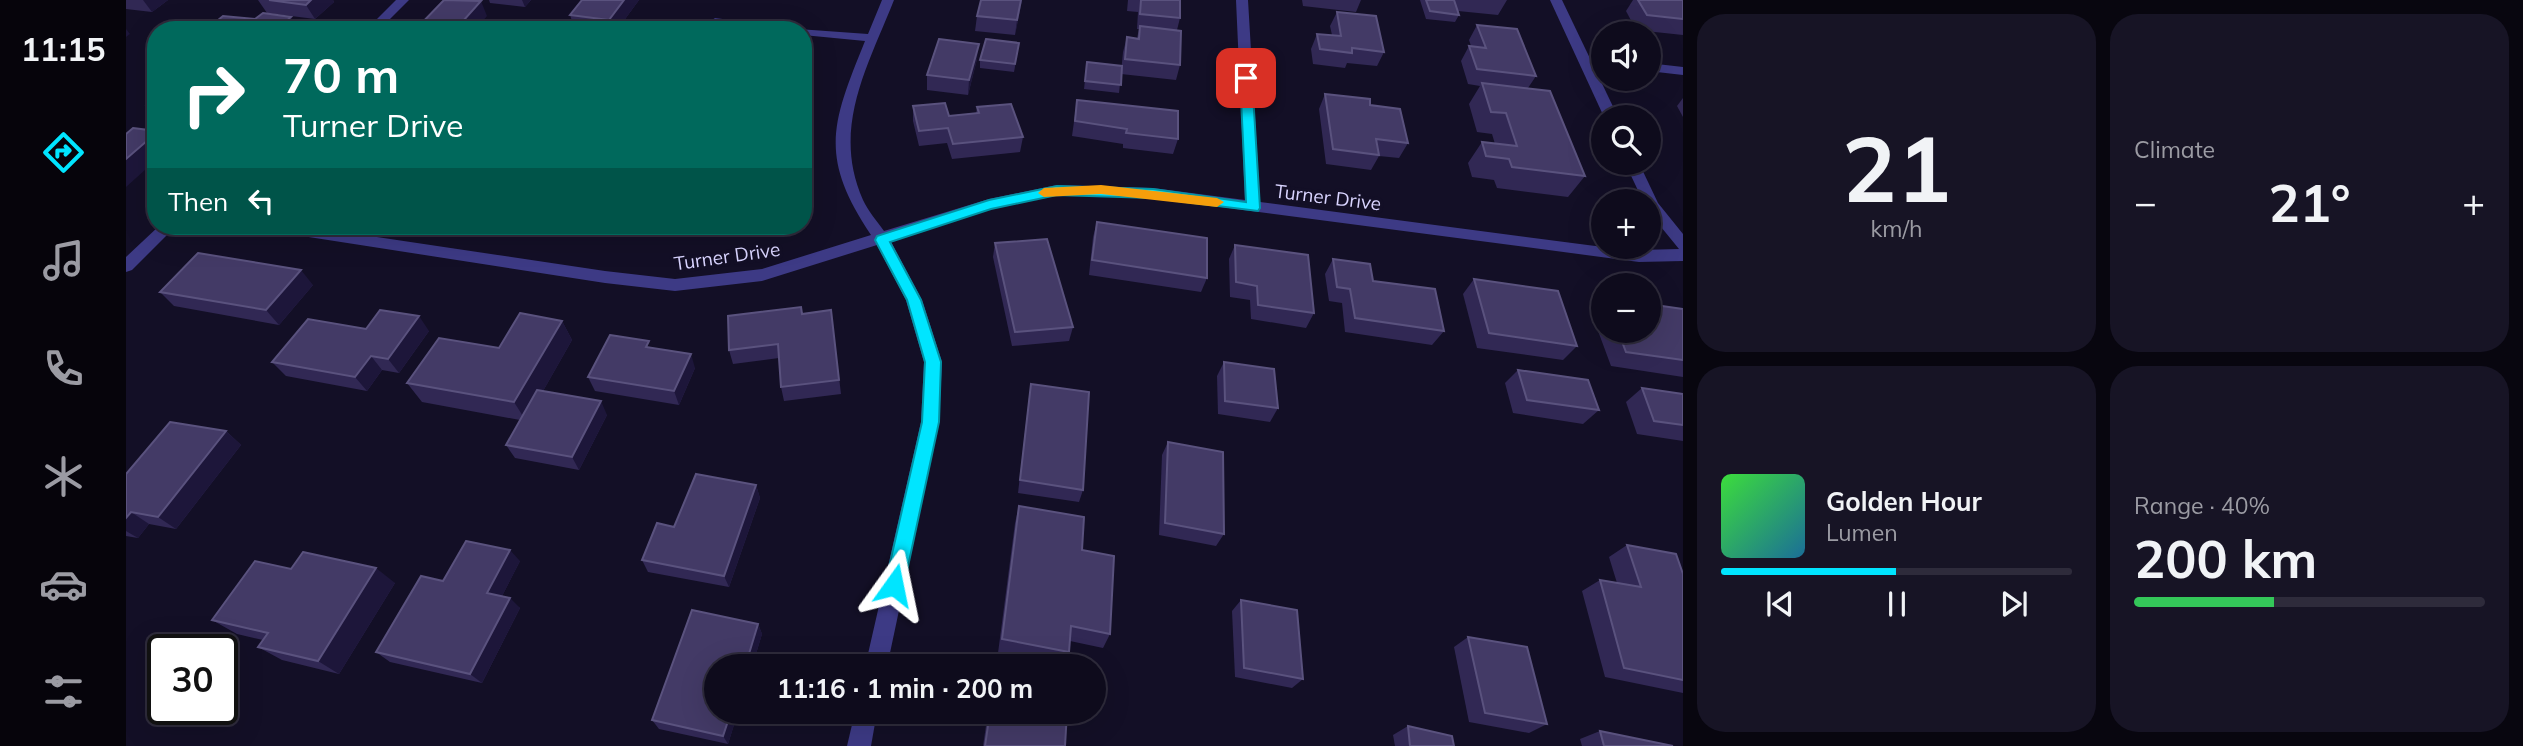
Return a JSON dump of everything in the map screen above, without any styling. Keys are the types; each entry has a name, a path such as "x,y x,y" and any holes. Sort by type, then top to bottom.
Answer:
{"street":[{"path":"381,21 403,0"},
{"path":"879,654 930,422 933,362 914,300 882,240 857,203 846,173 842,146 843,122 848,100 888,0"},
{"path":"1242,0 1253,208"},
{"path":"1556,0 1605,105"},
{"path":"812,32 873,38"},
{"path":"1585,61 1591,61"},
{"path":"1661,68 1683,71"},
{"path":"1638,175 1652,205 1683,245"},
{"name":"Turner Drive","path":"329,235 675,285 762,275 882,240 989,204 1057,190 1153,194 1639,256 1683,254"},
{"path":"126,266 159,235"},
{"path":"859,746 864,724"}],"building":[{"path":"269,0 311,0 306,5"},
{"path":"444,0 481,1 463,21 424,21"},
{"path":"582,0 624,0 609,20 570,15"},
{"path":"981,0 1021,0 1017,20 977,16"},
{"path":"1141,0 1180,0 1180,18 1140,14"},
{"path":"1426,0 1454,0 1459,15 1430,11"},
{"path":"1638,0 1683,0 1683,19 1647,15"},
{"path":"1337,12 1376,16 1384,52 1352,48 1352,53 1320,49 1317,34 1341,36"},
{"path":"263,13 291,17 286,21 217,21 223,16 255,19"},
{"path":"1477,25 1517,29 1536,76 1477,69 1469,46 1486,48"},
{"path":"1140,26 1181,31 1180,65 1125,59 1127,37 1139,39"},
{"path":"939,39 979,44 969,80 927,75"},
{"path":"986,39 1019,43 1015,64 980,60"},
{"path":"1087,62 1122,66 1121,85 1085,81"},
{"path":"1482,83 1550,91 1585,176 1512,167 1509,159 1486,156 1482,142 1517,146 1506,113 1491,112"},
{"path":"1325,94 1370,99 1370,105 1400,109 1408,143 1376,139 1379,155 1333,149"},
{"path":"1077,100 1178,111 1178,139 1126,133 1127,129 1075,121"},
{"path":"945,103 949,116 979,113 977,107 1011,104 1023,137 953,144 948,128 919,131 913,106"},
{"path":"133,128 147,130 147,141 126,159 126,134"},
{"path":"1097,222 1207,238 1207,278 1092,260"},
{"path":"1047,239 1073,327 1015,332 995,243"},
{"path":"1235,245 1308,255 1314,313 1258,305 1257,286 1236,282"},
{"path":"198,253 301,270 266,310 160,292"},
{"path":"1333,259 1370,264 1373,281 1435,289 1444,331 1355,318 1350,289 1337,287"},
{"path":"1474,279 1558,291 1577,346 1489,333"},
{"path":"1661,306 1683,309 1683,360 1626,352 1623,343 1661,343"},
{"path":"801,307 802,314 831,310 839,380 781,387 778,344 729,350 728,316"},
{"path":"380,310 419,316 388,359 371,356 355,377 272,362 308,319 366,329"},
{"path":"520,313 562,321 514,402 407,383 439,338 499,348"},
{"path":"610,335 649,341 646,347 691,354 674,391 588,377"},
{"path":"1224,362 1274,369 1278,408 1225,401"},
{"path":"1518,370 1588,380 1599,410 1527,400"},
{"path":"1031,384 1089,392 1083,490 1020,480"},
{"path":"1642,388 1683,394 1683,425 1654,421"},
{"path":"537,390 601,401 572,457 506,445"},
{"path":"170,422 226,431 158,517 131,512 126,518 126,474"},
{"path":"1168,442 1223,452 1224,534 1165,523"},
{"path":"696,474 756,485 724,576 642,560 657,523 674,527"},
{"path":"1019,506 1084,517 1082,550 1114,556 1110,634 1071,626 1069,652 1002,639"},
{"path":"466,541 510,550 487,593 510,598 470,674 376,652 421,576 443,581"},
{"path":"1627,545 1676,554 1683,574 1683,680 1624,668 1600,580 1641,587"},
{"path":"303,552 376,568 318,661 258,647 268,633 212,620 255,561 291,569"},
{"path":"1241,600 1297,610 1303,679 1244,668"},
{"path":"692,610 758,624 749,654 704,654 704,724 727,724 723,736 652,720"},
{"path":"1468,637 1527,647 1547,724 1485,713"},
{"path":"988,724 1066,724 1065,746 985,746"},
{"path":"1408,726 1452,736 1454,746 1410,746"},
{"path":"1600,731 1673,746 1604,746"}],"slow traffic":[{"path":"1044,193 1057,190 1101,190 1217,202"}],"route":[{"path":"894,585 930,422 933,362 914,300 882,240 989,204 1057,190 1153,194 1253,208 1246,78"}]}
